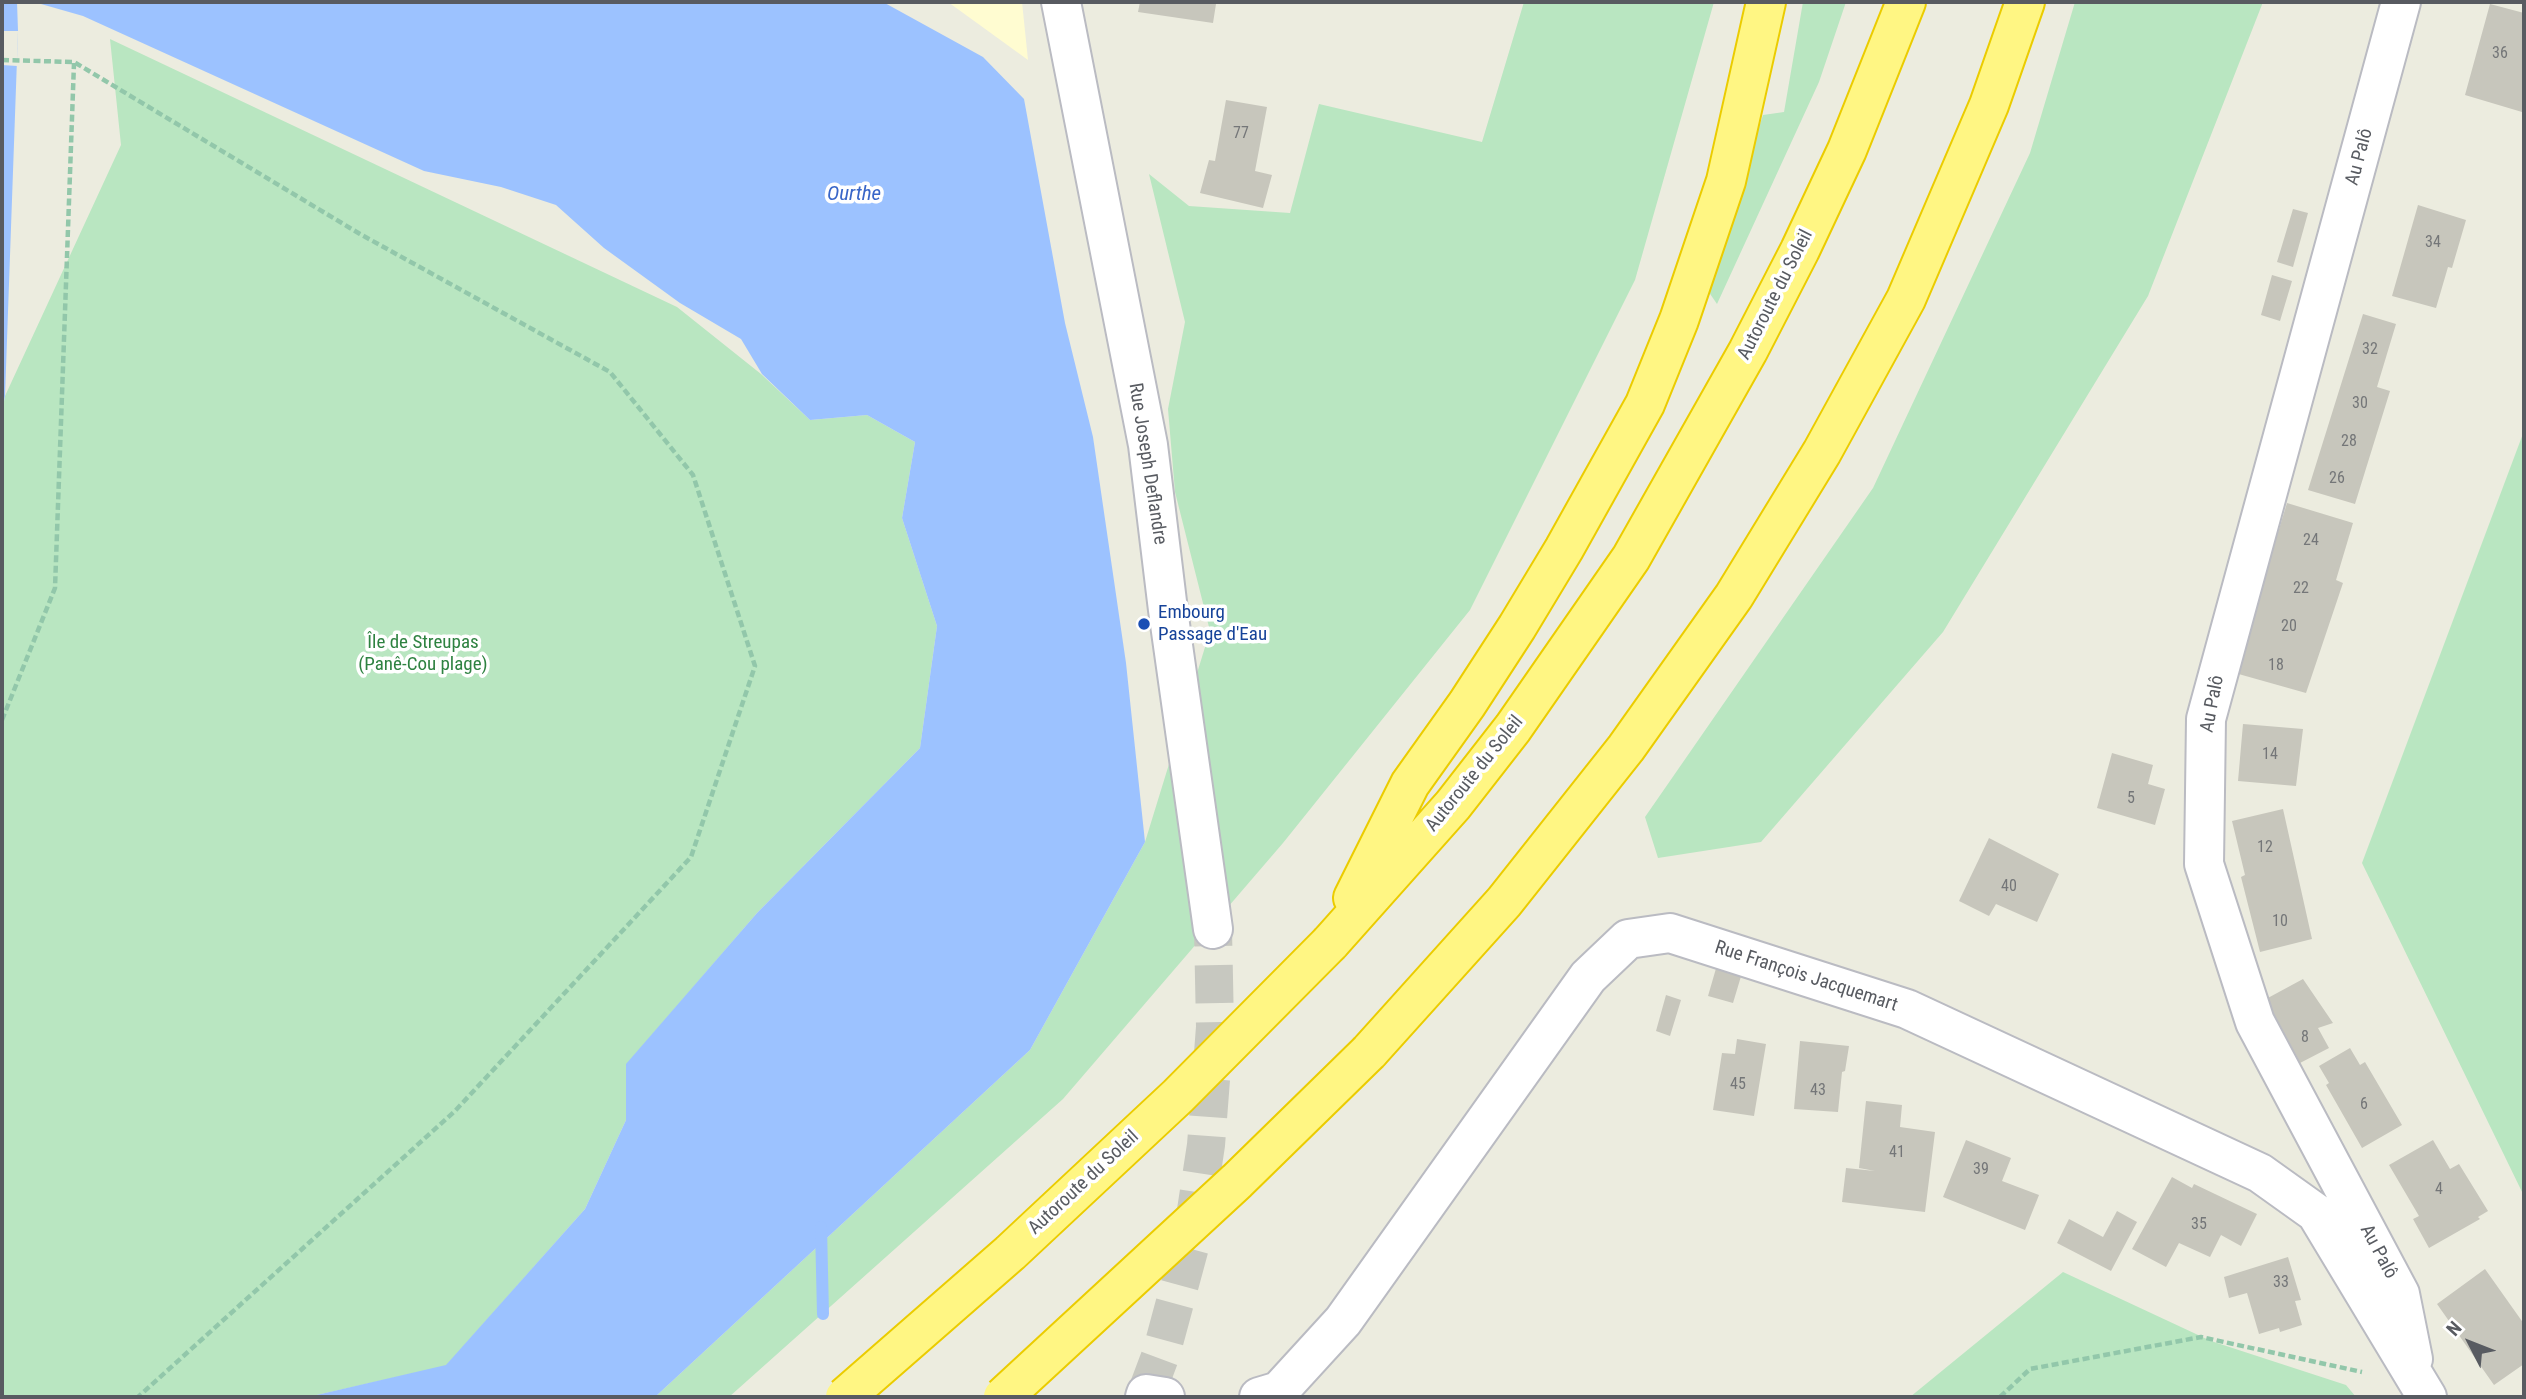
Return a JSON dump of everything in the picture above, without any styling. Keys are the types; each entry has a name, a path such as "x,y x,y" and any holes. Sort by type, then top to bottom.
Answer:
{"highway":[{"path":"1330,943 1410,784 1517,627 1645,404 1683,308 1726,181 1766,2"},
{"name":"Autoroute du Soleil","path":"845,1397 1020,1244 1178,1096 1330,943 1453,805 1505,739 1631,558 1748,351 1847,150 1906,2"},
{"path":"1003,1397 1237,1181 1369,1052 1504,902 1626,748 1734,596 1822,452 1906,299 1989,105 2025,2"}],"street":[{"name":"Rue Joseph Deflandre","path":"1061,2 1148,445 1168,610 1213,929"},
{"name":"Au Palô","path":"2401,2 2206,719 2204,864 2255,1022 2400,1294 2423,1391"},
{"name":"Rue François Jacquemart","path":"1259,1397 1279,1391 1343,1321 1588,977 1628,939 1670,933 1907,1009 2260,1174 2316,1213 2423,1391"}],"path":[{"path":"2,60 74,62 360,234 610,372 693,475 755,666 691,858 456,1111 138,1397"},
{"path":"2,720 55,588 74,62"},
{"path":"2000,1397 2030,1369 2201,1337 2423,1391"}],"shaded area":[{"path":"948,2 1022,2 1028,60"}],"green space":[{"path":"1524,2 1714,2 1635,280 1470,610 1283,843 1063,1099 729,1397 655,1397 1030,1050 1145,842 1210,631 1175,492 1168,409 1185,322 1149,174 1189,206 1290,213 1319,104 1482,142"},
{"path":"1803,2 1846,2 1819,82 1717,304 1706,288 1763,115 1784,112"},
{"path":"2075,2 2263,2 2148,296 1943,632 1761,842 1658,858 1645,817 1873,488 2030,153"},
{"name":"Île de Streupas (Panê-Cou plage)","path":"110,39 677,307 761,374 810,420 867,415 915,442 902,518 937,626 920,748 757,913 627,1064 626,1120 585,1209 446,1366 308,1397 2,1397 2,411 5,396 121,145"},
{"path":"2524,431 2524,1196 2362,863"},
{"path":"2063,1272 2211,1341 2346,1385 2356,1397 1910,1397"}],"water":[{"path":"2,2 17,2 18,31 5,396 2,411"},
{"name":"Ourthe","path":"34,2 883,2 983,57 1024,99 1065,323 1093,437 1126,663 1145,842 1030,1050 655,1397 308,1397 446,1365 585,1209 626,1120 626,1064 757,913 920,748 937,626 902,518 915,442 867,415 810,420 762,374 741,339 680,303 604,248 556,205 501,187 424,171 83,16"}],"pier":[{"path":"2,31 18,31 17,66 2,65"}],"building":[{"path":"1140,2 1216,4 1213,23 1138,12"},
{"path":"2490,4 2524,13 2522,112 2465,95"},
{"path":"1226,100 1267,107 1255,171 1272,175 1263,208 1200,193 1209,160 1215,161"},
{"path":"2418,205 2466,220 2452,268 2448,267 2436,308 2392,296"},
{"path":"2293,209 2308,213 2293,267 2277,262"},
{"path":"2272,275 2292,281 2280,321 2261,315"},
{"path":"2363,314 2396,324 2377,387 2390,391 2355,504 2308,490"},
{"path":"2287,503 2353,523 2336,580 2343,583 2306,693 2235,673"},
{"path":"2243,724 2303,729 2296,786 2238,781"},
{"path":"2112,753 2153,765 2148,784 2165,789 2155,825 2097,808"},
{"path":"2283,809 2312,939 2260,952 2241,877 2245,875 2232,821"},
{"path":"1989,838 2059,874 2037,922 1996,904 1989,916 1959,901"},
{"path":"1717,965 1742,973 1733,1003 1708,996"},
{"path":"2303,979 2333,1023 2318,1028 2329,1048 2300,1063 2266,999"},
{"path":"1666,995 1681,1000 1670,1036 1656,1031"},
{"path":"1737,1039 1766,1044 1754,1116 1713,1110 1722,1053 1735,1054"},
{"path":"1800,1041 1849,1046 1845,1071 1842,1072 1838,1112 1794,1109"},
{"path":"2350,1048 2360,1065 2365,1062 2402,1125 2362,1148 2326,1085 2329,1083 2319,1066"},
{"path":"1866,1101 1902,1105 1900,1127 1935,1132 1925,1212 1842,1202 1846,1168 1875,1171 1859,1168"},
{"path":"1966,1140 2011,1158 2002,1181 2039,1195 2025,1230 1943,1197"},
{"path":"2433,1140 2450,1169 2459,1164 2488,1211 2478,1217 2480,1219 2429,1248 2413,1219 2419,1216 2389,1165"},
{"path":"2172,1177 2192,1188 2194,1184 2257,1214 2241,1246 2221,1235 2210,1257 2179,1243 2166,1267 2132,1249"},
{"path":"2117,1211 2137,1222 2111,1271 2057,1243 2069,1219 2103,1237"},
{"path":"2288,1257 2301,1300 2295,1301 2302,1325 2280,1332 2279,1328 2259,1334 2247,1293 2229,1298 2224,1277"},
{"path":"2485,1269 2524,1324 2524,1364 2494,1385 2437,1304"}],"waterway":[{"path":"821,1227 823,1314"}],"tunnel":[{"path":"1146,1394 1161,1354 1191,1243 1206,1145 1215,1027 1213,929"}],"place":[{"name":"Embourg Passage d'Eau","path":"1144,624"}]}
